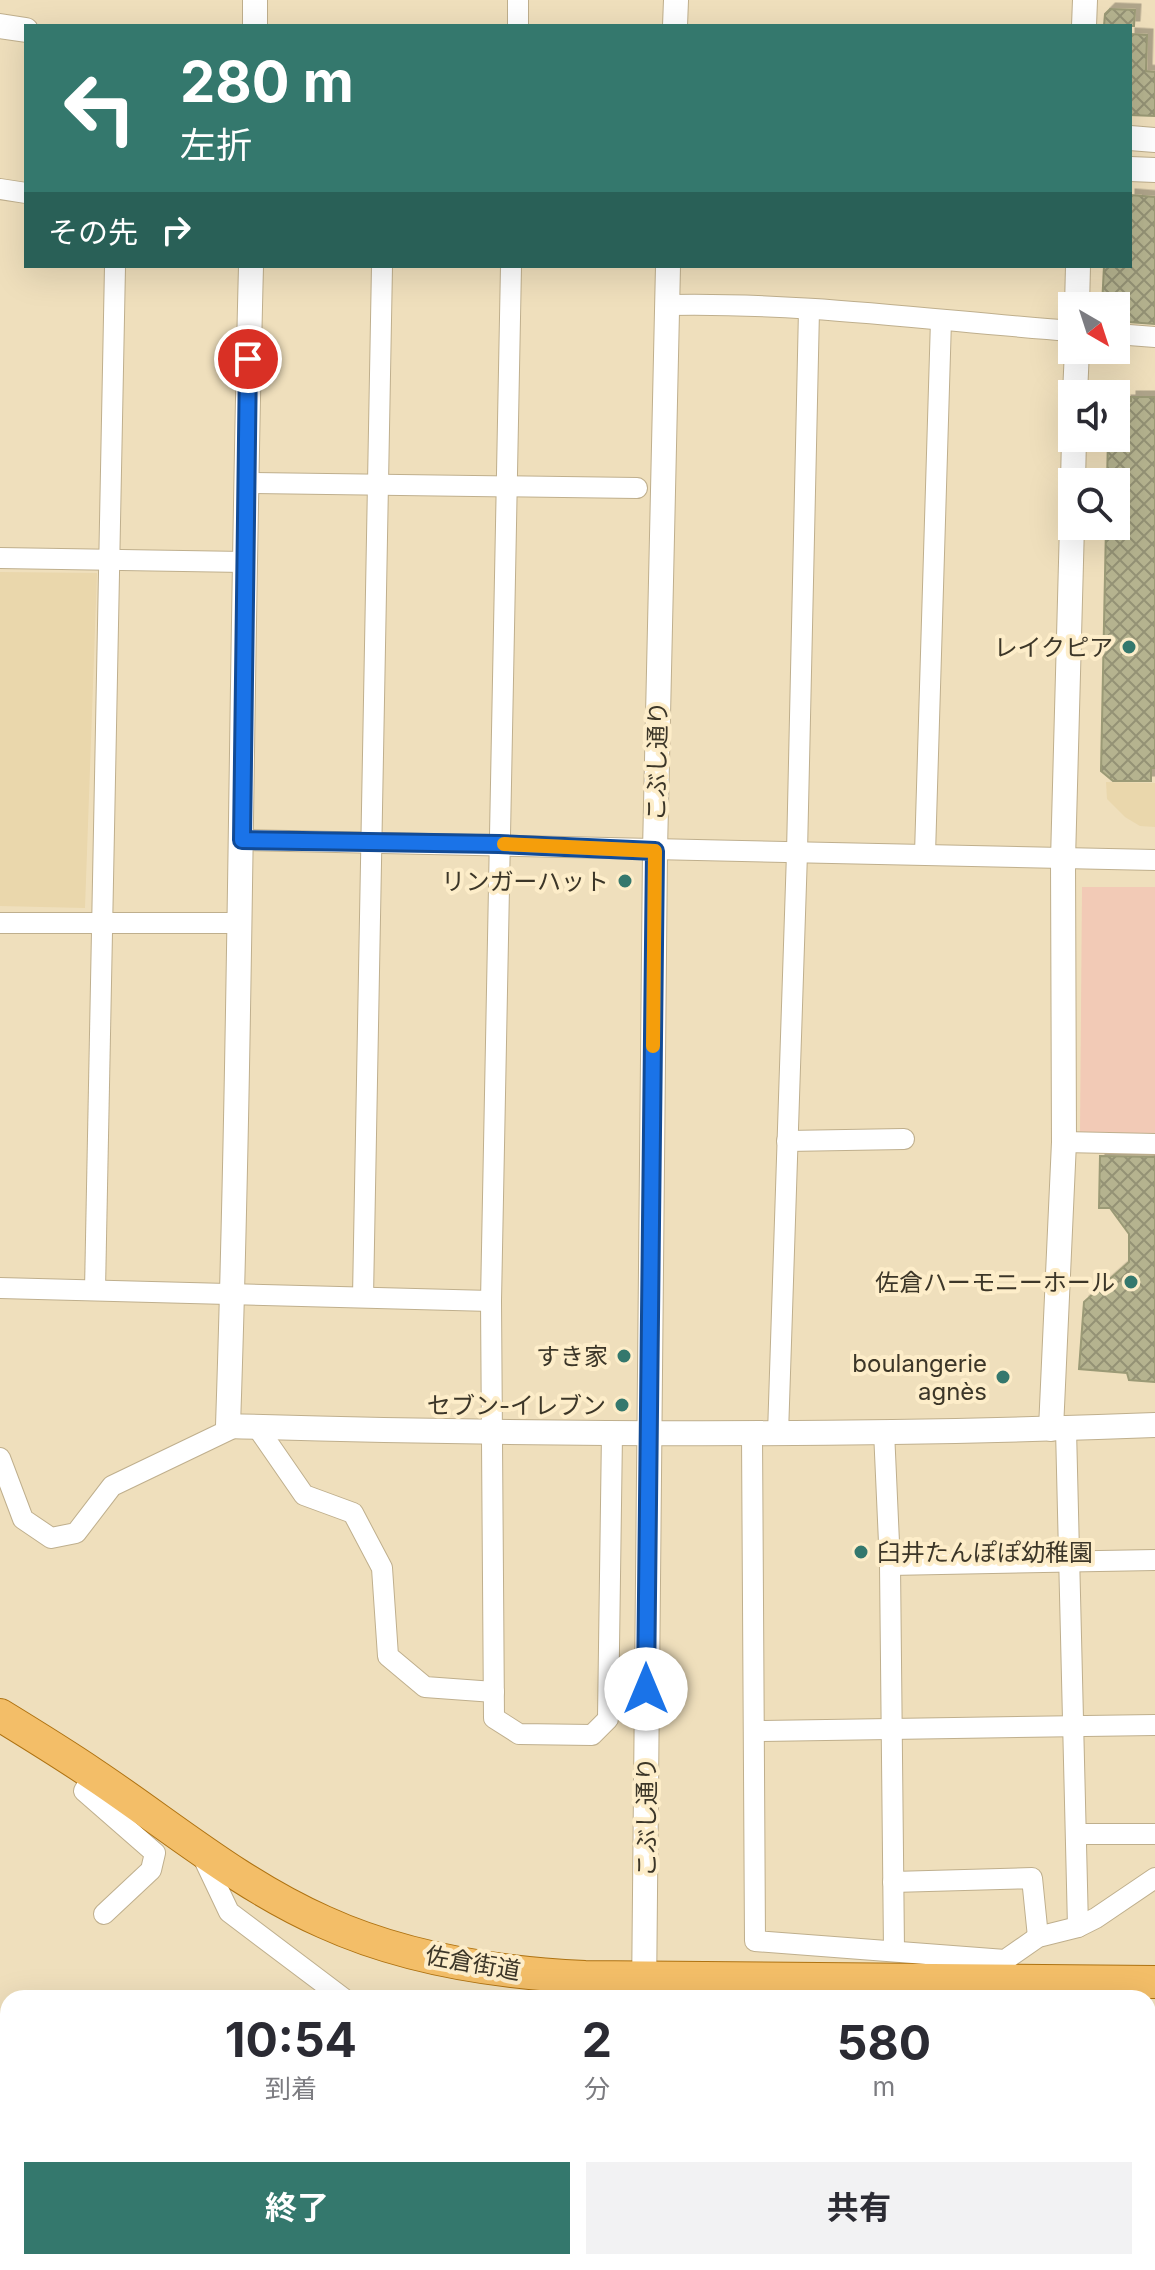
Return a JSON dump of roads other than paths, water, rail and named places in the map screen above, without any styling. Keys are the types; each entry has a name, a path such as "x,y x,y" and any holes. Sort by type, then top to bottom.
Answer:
{"main road":[{"name":"佐倉街道","path":"0,1715 94,1774 276,1897 323,1922 392,1947 483,1968 645,1987 1155,1982"}],"street":[{"path":"255,0 255,24"},
{"path":"518,0 518,24"},
{"path":"675,24 676,0"},
{"path":"1084,24 1085,0"},
{"path":"0,26 24,30"},
{"path":"1132,138 1155,140"},
{"path":"1132,169 1155,170"},
{"path":"0,189 24,193"},
{"path":"95,1290 115,268"},
{"path":"251,268 228,1426 778,1434 1155,1425"},
{"path":"363,1297 382,268"},
{"path":"511,268 490,1432 494,1718 519,1734 592,1735 608,1719 612,1433"},
{"name":"こぶし通り","path":"645,1987 655,851 668,268"},
{"path":"1077,292 1078,268"},
{"path":"666,305 709,304 809,310 1058,330"},
{"path":"778,1434 797,853 809,310"},
{"path":"925,854 941,320"},
{"path":"1130,335 1155,337"},
{"path":"245,483 637,488"},
{"path":"1072,540 1063,860 1064,1142 1059,1429 1071,1562 1078,1927"},
{"path":"0,558 244,562"},
{"path":"242,840 1155,860"},
{"path":"0,923 239,923"},
{"path":"787,1141 904,1139"},
{"path":"1064,1142 1155,1144"},
{"path":"0,1288 491,1301"},
{"path":"0,1458 23,1519 51,1538 76,1533 112,1486 246,1427"},
{"path":"246,1427 304,1495 353,1513 382,1568 388,1656 425,1687 494,1692"},
{"path":"884,1431 890,1565 894,1950"},
{"path":"752,1434 755,1941 1005,1960 1038,1937 1078,1927 1096,1918 1155,1878"},
{"path":"890,1565 1155,1560"},
{"path":"754,1731 1155,1725"},
{"path":"94,1774 84,1791 155,1853 151,1870 104,1914"},
{"path":"1078,1834 1155,1834"},
{"path":"197,1846 229,1912 328,1990"},
{"path":"893,1882 1032,1878 1038,1937"}],"place":[{"name":"レイクピア","path":"1129,647"},
{"name":"リンガーハット","path":"625,881"},
{"name":"佐倉ハーモニーホール","path":"1131,1282"},
{"name":"すき家","path":"624,1356"},
{"name":"boulangerie agnès","path":"1003,1377"},
{"name":"セブン-イレブン","path":"622,1405"},
{"name":"臼井たんぽぽ幼稚園","path":"861,1552"}]}
